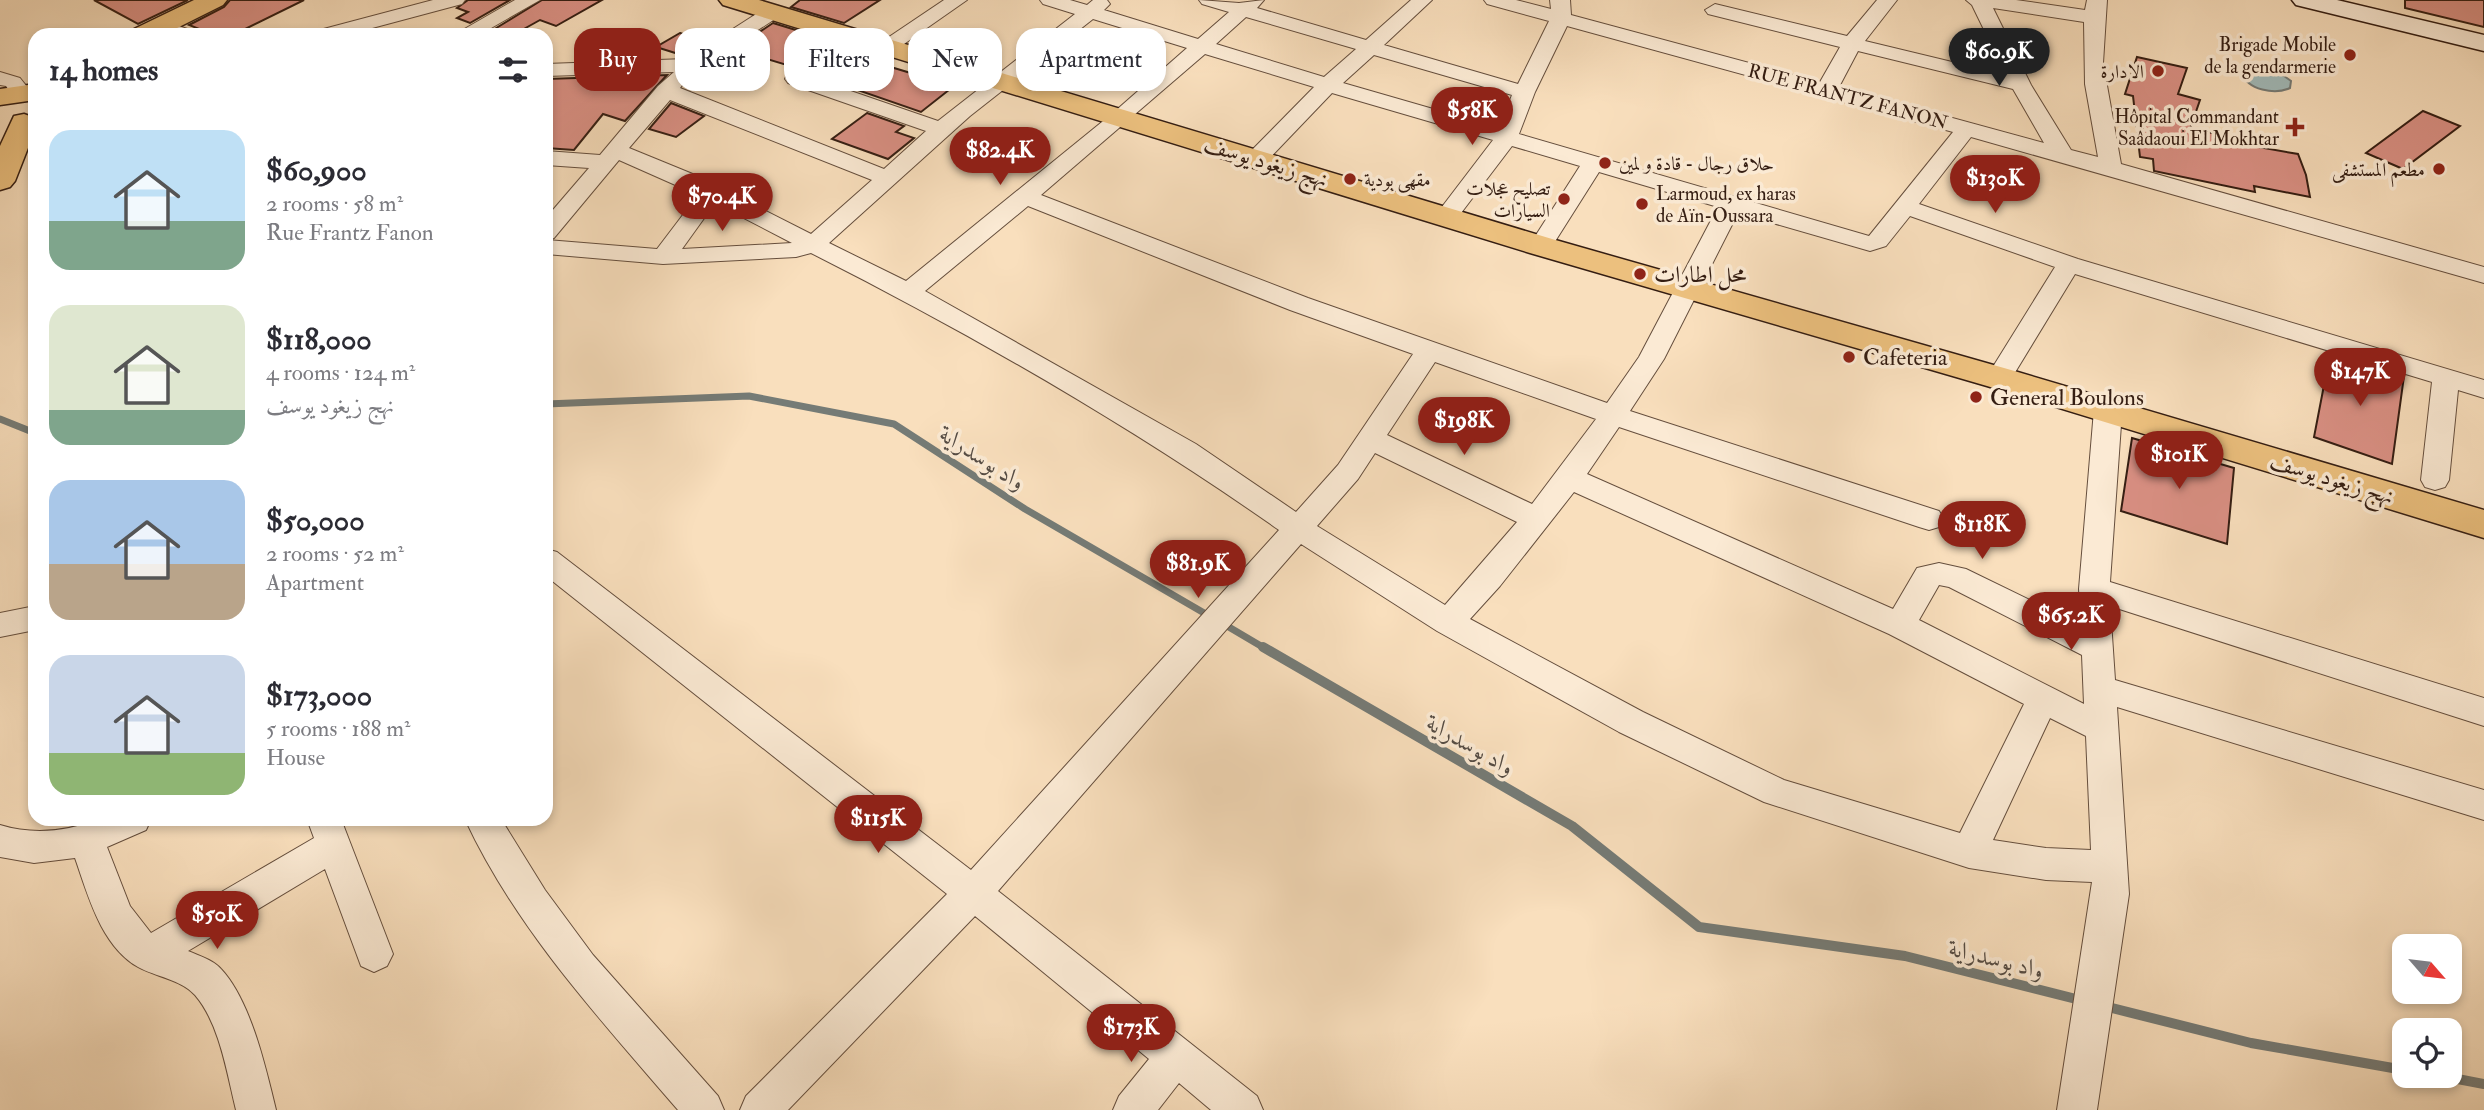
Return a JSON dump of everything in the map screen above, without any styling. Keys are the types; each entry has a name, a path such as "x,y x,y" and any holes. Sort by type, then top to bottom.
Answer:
{"main road":[{"path":"157,28 214,0"},
{"path":"183,28 234,0"},
{"name":"نهج زيغود يوسف","path":"732,0 823,28"},
{"path":"2305,0 2484,43"},
{"path":"2336,0 2484,35"},
{"name":"نهج زيغود يوسف","path":"1002,83 1685,289 2108,410 2484,524"},
{"path":"0,181 20,123"}],"street":[{"path":"349,28 455,0"},
{"path":"477,28 530,0"},
{"path":"894,42 957,0"},
{"path":"1051,0 1098,6 1201,45 1328,85 1870,244 1878,241 1966,128"},
{"path":"1209,0 1248,5 1371,46 1524,92"},
{"path":"1256,159 1328,85 1422,0"},
{"name":"RUE FRANTZ FANON","path":"1494,0 1561,9 1826,91 2062,154 2484,275"},
{"path":"1826,91 1852,43 1887,0"},
{"path":"1978,0 2095,8 2095,78 2111,168"},
{"path":"1978,0 2021,85 2062,154"},
{"path":"908,292 1121,118 1248,5"},
{"path":"1002,79 1098,6"},
{"path":"1447,216 1507,137 1561,9"},
{"path":"1715,10 2021,85"},
{"path":"747,28 771,12"},
{"path":"553,70 675,66"},
{"path":"553,225 675,80"},
{"path":"665,90 887,178"},
{"path":"830,91 941,129"},
{"path":"553,248 663,257 796,250 815,243 987,91"},
{"path":"553,158 610,156 712,192 815,243 908,292 1186,451 1288,538 1631,722 1776,792 1969,852 2046,864 2110,881"},
{"path":"1541,246 1593,163"},
{"path":"663,257 712,192"},
{"path":"1024,196 1298,304 1429,351 1929,519"},
{"path":"1448,622 1489,578 1569,478 1651,359 1731,204"},
{"path":"1906,207 2069,264 2484,388"},
{"path":"1999,378 2069,264"},
{"path":"760,1110 973,893 1348,472 1429,351"},
{"path":"2435,480 2446,377"},
{"path":"2077,1110 2110,881 2094,589 2108,410"},
{"path":"1371,439 1536,519"},
{"path":"1569,478 1900,625 2102,729"},
{"path":"553,565 973,893 1244,1110"},
{"path":"1900,625 1928,576 1939,574 1955,577 2097,648"},
{"path":"2094,589 2484,712"},
{"path":"0,625 28,619"},
{"path":"2099,688 2484,805"},
{"path":"1969,852 2043,699"},
{"path":"3,846 61,846 87,840 118,826"},
{"path":"486,826 532,902 580,968 704,1110"},
{"path":"150,954 328,832 374,954"},
{"path":"87,840 124,931 150,954 199,974 217,993 249,1078 256,1110"},
{"path":"1133,1110 1176,1056"}],"water":[{"path":"2256,68 2280,73 2291,81 2290,88 2270,91 2255,87 2242,73"}],"building":[{"path":"94,0 188,0 138,24"},
{"path":"230,0 304,0 247,28 196,28 189,25 224,7"},
{"path":"468,0 510,0 470,23 457,18 468,12 457,8"},
{"path":"542,0 602,0 556,26 540,20 526,28 496,28"},
{"path":"800,0 880,0 844,23 791,7"},
{"path":"2405,0 2484,0 2484,27 2405,8"},
{"path":"773,23 789,28 784,28 784,64 770,60 770,28 766,28"},
{"path":"675,36 675,53 661,49 661,44"},
{"path":"2137,57 2187,68 2178,94 2200,100 2190,129 2240,138 2241,144 2298,154 2310,197 2254,186 2255,192 2154,171 2153,159 2140,157 2133,96 2125,94"},
{"path":"894,68 908,72 908,91 948,91 921,112 860,91 894,91"},
{"path":"574,78 574,91 652,91 625,121 603,114 574,150 553,148 553,79"},
{"path":"671,103 704,116 676,137 649,129"},
{"path":"2423,111 2460,126 2403,169 2366,153"},
{"path":"867,113 904,126 896,132 914,138 888,159 832,139"},
{"path":"2330,354 2404,376 2392,464 2314,437"},
{"path":"2132,438 2234,468 2227,544 2121,511"}],"waterway":[{"name":"واد بوسدراية","path":"553,404 749,396 894,424 1025,509 1211,617"},
{"name":"واد بوسدراية","path":"0,419 28,430"},
{"name":"واد بوسدراية","path":"1222,623 1266,649"},
{"name":"واد بوسدراية","path":"1263,647 1572,826 1699,927 1905,956 2084,1001"},
{"name":"واد بوسدراية","path":"2104,1006 2251,1043 2392,1068"},
{"name":"واد بوسدراية","path":"2462,1080 2484,1084"}],"place":[{"name":"Brigade Mobile de la gendarmerie","path":"2350,55"},
{"name":"الادارة","path":"2158,71"},
{"name":"Hôpital Commandant Saâdaoui El Mokhtar","path":"2295,127"},
{"name":"حلاق رجال - قادة و لمين","path":"1605,163"},
{"name":"مطعم المستشفى","path":"2439,169"},
{"name":"مقهى بودية","path":"1350,179"},
{"name":"تصليح عجلات السيارات","path":"1564,199"},
{"name":"Larmoud, ex haras de Aïn-Oussara","path":"1642,204"},
{"name":"محل اطارات","path":"1640,274"},
{"name":"Cafeteria","path":"1849,357"},
{"name":"General Boulons","path":"1976,397"}]}
